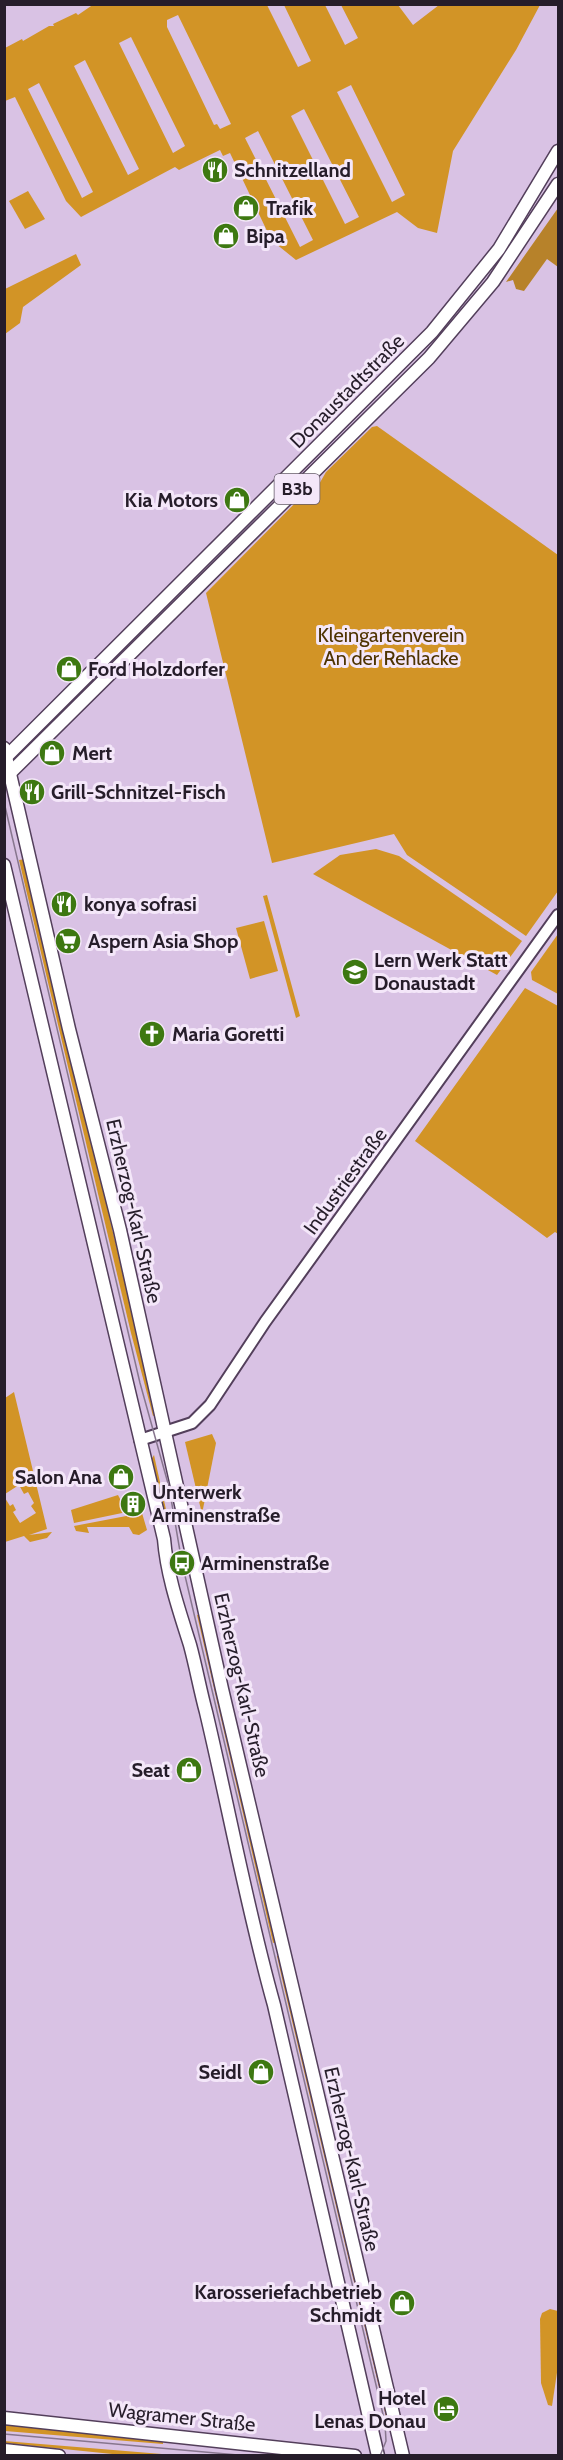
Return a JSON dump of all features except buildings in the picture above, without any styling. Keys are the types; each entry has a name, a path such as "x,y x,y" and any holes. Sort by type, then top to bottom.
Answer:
{"main road":[{"name":"Donaustadtstraße","path":"5,755 432,332 499,249 558,151"},
{"name":"Donaustadtstraße","path":"8,776 429,358 504,268 558,184"},
{"name":"Erzherzog-Karl-Straße","path":"5,755 8,776 165,1433 222,1689 403,2456"},
{"name":"Erzherzog-Karl-Straße","path":"4,865 164,1539 171,1581 208,1722 250,1902 258,1951 274,2005 378,2456"},
{"name":"Wagramer Straße","path":"4,2418 355,2456"},
{"path":"4,2450 59,2456"}],"street":[{"name":"Industriestraße","path":"140,1440 192,1423 210,1405 265,1322 558,915"}],"green space":[{"path":"94,4 267,5 298,67 311,61 284,5 325,5 345,45 358,38 341,5 398,5 413,25 439,5 540,5 516,50 453,151 437,233 418,228 397,212 296,260 265,235 267,231 230,153 223,156 220,150 179,170 175,167 81,217 66,201 15,97 5,101 5,48 49,26 54,26 53,24 76,13 78,15","holes":["178,15 231,124 220,129 217,124 214,125 167,27 167,20","131,37 185,146 173,153 119,43","85,60 139,169 128,175 74,66","39,83 93,192 82,198 28,89","351,85 405,195 392,202 337,92","304,109 359,217 345,224 291,116","258,131 313,240 300,247 245,138"]},
{"path":"28,191 45,219 25,229 9,201"},
{"path":"76,254 81,265 23,307 20,323 5,334 5,289"},
{"name":"Kleingartenverein An der Rehlacke","path":"377,426 558,555 558,891 526,936 407,855 394,834 272,863 206,593 312,486 318,486 326,472 372,427"},
{"path":"376,849 399,856 522,941 497,975 313,874 340,855"},
{"path":"25,859 156,1415 153,1416 131,1333 19,860"},
{"path":"267,895 300,1016 296,1018 263,896"},
{"path":"264,921 278,971 250,979 236,928"},
{"path":"558,934 558,994 532,980 531,972"},
{"path":"525,988 558,1006 558,1234 555,1232 547,1238 415,1141"},
{"path":"14,1392 47,1529 29,1535 52,1532 47,1538 30,1542 24,1536 5,1542 5,1498 10,1506 13,1504 16,1510 13,1512 20,1523 36,1513 31,1506 34,1503 28,1492 24,1494 19,1485 5,1494 5,1398"},
{"path":"212,1434 216,1443 202,1514 185,1442"},
{"path":"154,1455 167,1514 164,1514 151,1460"},
{"path":"118,1495 127,1512 74,1523 71,1510"},
{"path":"142,1513 147,1530 139,1535 133,1534 129,1527 87,1527 89,1533 76,1531 74,1526"},
{"path":"202,1614 279,1941 273,1943 197,1615"},
{"path":"282,1955 391,2424 388,2425 283,1983 277,1956"},
{"path":"550,2309 558,2311 558,2366 552,2406 548,2405 541,2383 540,2319 542,2313"},
{"path":"5,2425 163,2442 163,2444 5,2431"},
{"path":"4,2441 174,2455 122,2455 5,2443"}],"shaded area":[{"path":"558,208 558,267 547,259 524,291 516,289 513,280 506,282"}],"tram line":[{"path":"4,802 140,1383 169,1487 182,1563 385,2423 386,2441 380,2456"},
{"path":"4,2434 249,2456"}],"place":[{"name":"Schnitzelland","path":"215,170"},
{"name":"Trafik","path":"246,208"},
{"name":"Bipa","path":"226,236"},
{"name":"Kia Motors","path":"237,500"},
{"name":"Ford Holzdorfer","path":"69,669"},
{"name":"Mert","path":"52,753"},
{"name":"Grill-Schnitzel-Fisch","path":"32,792"},
{"name":"konya sofrasi","path":"64,904"},
{"name":"Aspern Asia Shop","path":"68,941"},
{"name":"Lern Werk Statt Donaustadt","path":"355,972"},
{"name":"Maria Goretti","path":"152,1034"},
{"name":"Salon Ana","path":"121,1477"},
{"name":"Unterwerk Arminenstraße","path":"133,1504"},
{"name":"Arminenstraße","path":"182,1563"},
{"name":"Seat","path":"189,1770"},
{"name":"Seidl","path":"261,2072"},
{"name":"Karosseriefachbetrieb Schmidt","path":"402,2303"},
{"name":"Hotel Lenas Donau","path":"446,2409"}]}
